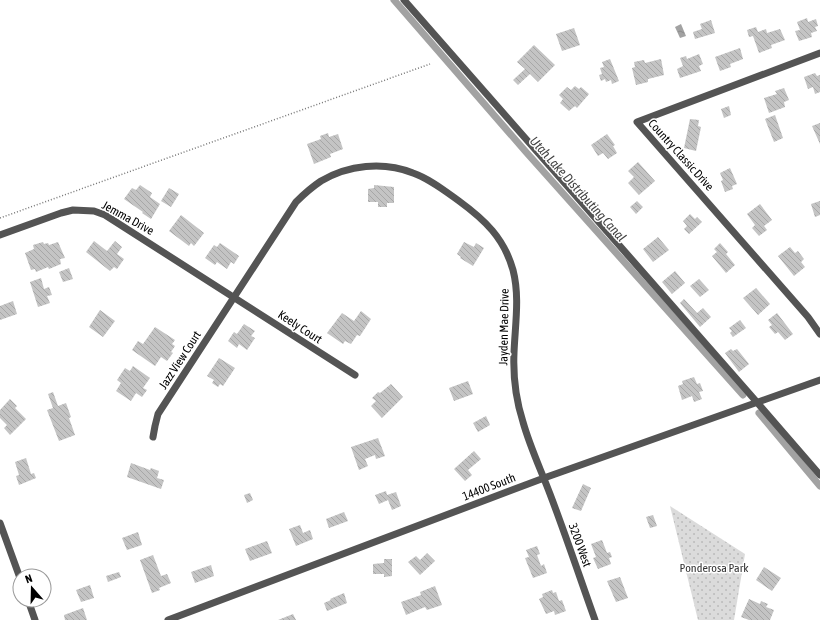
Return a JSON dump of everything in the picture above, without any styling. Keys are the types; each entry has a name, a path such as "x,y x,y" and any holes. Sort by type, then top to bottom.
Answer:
{"street":[{"path":"404,0 820,475"},
{"name":"Country Classic Drive","path":"820,53 637,122 808,317 820,334"},
{"name":"Jayden Mae Drive","path":"233,297 296,202 321,181 352,168 368,166 386,166 401,169 426,179 484,220 494,231 507,255 515,283 517,301 514,355 516,392 522,422 536,462 544,478"},
{"name":"Jemma Drive","path":"0,235 61,213 73,210 94,211 117,222 233,297"},
{"name":"Keely Court","path":"233,297 354,375"},
{"name":"Jazz View Court","path":"153,437 158,414 233,297"},
{"name":"14400 South","path":"168,620 544,478 820,380"},
{"name":"3200 West","path":"544,478 595,620"},
{"path":"0,523 16,568"},
{"path":"31,608 35,620"}],"path":[{"path":"0,218 430,64"}],"green space":[{"name":"Ponderosa Park","path":"670,506 745,554 734,620 698,620"}],"water":[{"path":"681,24 686,36 680,38 675,27"}],"building":[{"path":"807,18 808,22 816,19 818,26 815,27 817,31 811,33 812,37 799,41 795,31 800,30 797,22"},
{"path":"711,20 715,33 695,39 693,32 702,29 700,24"},
{"path":"756,27 758,32 766,29 767,33 780,29 785,40 771,45 772,48 759,53 753,36 749,37 747,30"},
{"path":"574,28 580,45 562,51 556,34"},
{"path":"534,45 555,65 538,82 530,74 518,85 513,80 525,69 517,62"},
{"path":"740,48 743,59 730,64 731,67 720,71 715,57"},
{"path":"699,54 703,64 699,66 701,71 680,78 677,69 683,66 680,58 686,56 687,59"},
{"path":"610,59 619,81 612,84 611,80 606,82 605,79 601,81 599,75 602,74 600,68 604,67 602,62"},
{"path":"661,59 664,75 648,79 648,82 636,85 632,68 635,67 634,62 644,60 645,63"},
{"path":"815,73 817,76 820,75 820,92 815,94 813,87 808,89 804,77"},
{"path":"575,86 579,89 581,87 589,94 577,108 575,106 569,111 560,103 563,99 559,95 567,87 571,90"},
{"path":"784,88 789,100 784,102 785,107 769,113 764,98 777,94 775,91"},
{"path":"729,106 731,115 724,118 721,109"},
{"path":"775,115 783,138 774,142 765,119"},
{"path":"690,119 699,120 698,126 701,127 696,151 684,148"},
{"path":"820,123 820,144 812,126"},
{"path":"328,133 329,137 338,134 343,149 330,154 331,157 314,164 307,144 321,139 320,136"},
{"path":"607,134 615,145 613,146 617,153 608,159 603,153 598,156 591,145"},
{"path":"638,162 655,181 639,195 628,183 634,177 628,171"},
{"path":"730,168 737,184 732,186 733,189 725,192 720,173"},
{"path":"140,185 152,193 150,197 160,204 151,219 124,199 132,188 136,190"},
{"path":"374,185 394,187 394,203 387,203 387,207 378,207 378,202 368,202 368,189 374,188"},
{"path":"169,188 179,194 171,207 161,201"},
{"path":"637,201 643,207 636,214 630,207"},
{"path":"820,201 820,215 815,217 811,204"},
{"path":"760,204 772,220 764,226 767,230 759,236 752,228 755,225 747,214"},
{"path":"690,214 695,219 697,217 702,222 689,234 684,229 687,226 683,221"},
{"path":"181,215 204,233 194,246 191,243 189,246 169,231"},
{"path":"658,237 669,250 653,262 643,249"},
{"path":"94,241 107,251 115,241 122,247 117,254 124,259 117,269 114,267 110,271 86,252"},
{"path":"43,242 44,244 48,243 49,245 58,242 65,258 60,259 61,264 36,272 35,269 31,270 25,253 34,249 33,245"},
{"path":"464,242 474,247 476,243 484,248 473,266 460,258 461,257 457,254"},
{"path":"220,243 239,256 234,264 231,262 227,269 217,262 215,265 205,258 214,245 217,247"},
{"path":"720,243 728,252 726,254 735,265 726,273 712,256 717,252 714,249"},
{"path":"790,247 795,253 798,251 804,259 801,262 805,267 794,276 778,256"},
{"path":"69,268 73,279 63,282 59,272"},
{"path":"675,271 685,283 672,294 662,282"},
{"path":"41,278 44,289 49,287 52,295 47,296 50,303 38,307 30,282"},
{"path":"699,279 709,290 700,297 690,286"},
{"path":"756,288 770,304 758,315 743,298"},
{"path":"684,299 697,313 703,308 711,317 700,327 680,303"},
{"path":"13,301 17,314 0,320 0,306"},
{"path":"100,310 115,321 103,337 89,327"},
{"path":"361,311 371,319 360,336 357,335 351,344 345,341 343,344 327,333 342,313 354,321"},
{"path":"777,313 793,334 785,340 778,332 775,334 769,327 772,325 768,320"},
{"path":"740,320 746,328 733,337 730,333 732,331 729,328"},
{"path":"244,324 255,331 251,336 255,338 247,350 239,344 237,348 228,341 234,332 237,334"},
{"path":"155,327 175,340 172,344 175,346 171,352 173,353 167,361 161,357 155,366 132,350 138,341 143,344"},
{"path":"731,349 733,351 737,349 749,364 739,372 725,353"},
{"path":"219,358 235,368 223,386 220,384 218,387 212,383 214,380 207,376"},
{"path":"133,366 150,378 143,388 147,390 142,397 136,393 131,401 116,391 121,383 117,380 125,368 130,371"},
{"path":"694,377 697,384 700,383 703,391 699,392 702,399 694,402 692,396 682,400 678,386 683,384 682,381"},
{"path":"468,381 473,394 454,401 449,388"},
{"path":"391,384 403,397 382,418 371,406 376,401 372,398 378,392 380,393"},
{"path":"53,392 58,406 66,403 75,435 59,441 47,410 53,408 48,394"},
{"path":"10,399 17,406 15,408 26,419 10,435 4,428 7,425 0,418 0,410"},
{"path":"486,416 490,425 478,432 473,423"},
{"path":"378,438 385,456 376,459 375,455 365,459 368,466 359,470 351,447"},
{"path":"474,451 481,459 468,470 472,475 465,481 454,469"},
{"path":"26,458 31,474 34,473 36,478 19,485 16,476 19,475 15,462"},
{"path":"131,463 150,470 151,468 159,471 157,478 164,480 161,489 127,477"},
{"path":"583,484 591,488 581,511 572,508"},
{"path":"386,491 387,495 396,492 401,506 392,510 388,500 379,504 375,495"},
{"path":"250,493 253,500 247,503 244,495"},
{"path":"344,512 348,521 329,528 326,519"},
{"path":"653,515 657,526 650,528 646,517"},
{"path":"300,525 303,533 310,530 313,539 296,546 289,529"},
{"path":"138,532 142,545 127,550 122,538"},
{"path":"602,540 607,553 610,552 612,557 609,558 611,564 598,569 593,558 596,557 591,544"},
{"path":"267,541 272,553 250,561 245,549"},
{"path":"537,546 540,554 537,555 541,566 544,564 547,573 533,578 525,558 529,557 526,550"},
{"path":"427,553 435,561 420,575 408,562 416,556 420,560"},
{"path":"153,555 161,576 167,574 171,583 152,593 140,560"},
{"path":"384,559 392,559 392,576 384,577 384,574 373,574 373,564 384,563"},
{"path":"211,565 214,576 195,583 191,572"},
{"path":"764,567 781,578 772,591 756,580"},
{"path":"119,572 121,577 108,582 106,576"},
{"path":"620,577 628,598 616,602 607,581"},
{"path":"90,585 94,598 81,602 76,590"},
{"path":"435,586 442,605 427,610 425,607 406,615 401,602 421,595 420,592"},
{"path":"552,590 553,593 556,592 559,601 562,600 566,611 555,615 554,611 546,614 539,599 543,597 542,594"},
{"path":"344,593 347,603 327,611 324,603"},
{"path":"749,599 760,604 761,601 768,604 766,607 774,610 770,620 749,620 741,617"},
{"path":"83,608 87,620 65,620 64,615"},
{"path":"293,614 296,620 278,620"}],"waterway":[{"name":"Utah Lake Distributing Canal","path":"394,0 526,152 743,395"},
{"name":"Utah Lake Distributing Canal","path":"759,413 820,486"}]}
